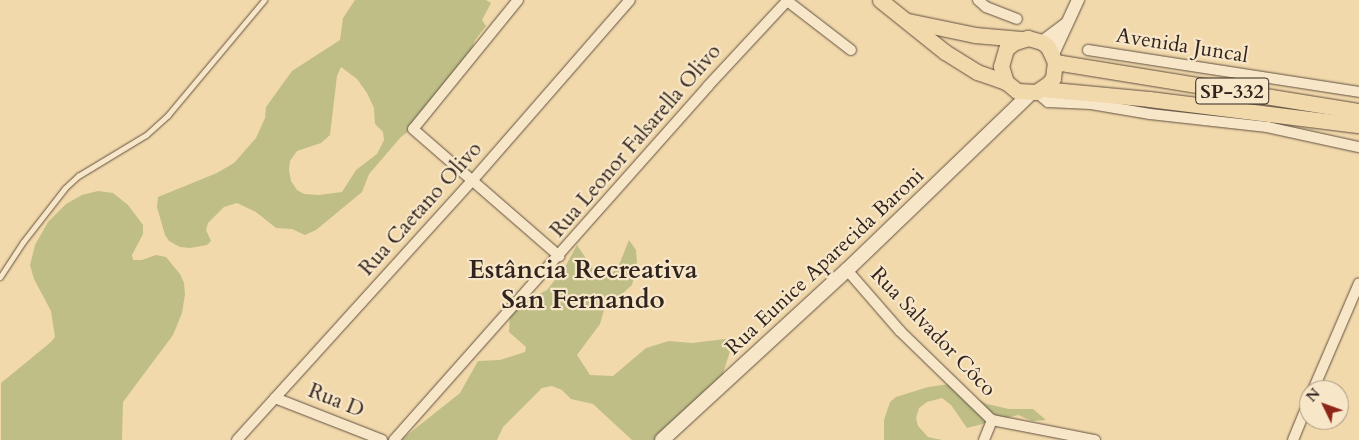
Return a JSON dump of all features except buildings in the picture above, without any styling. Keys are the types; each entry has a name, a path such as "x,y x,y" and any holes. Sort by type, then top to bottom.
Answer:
{"main road":[{"name":"SP-332","path":"880,0 904,20 977,72 1026,89 1149,99 1359,125"},
{"name":"SP-332","path":"904,20 975,35 1021,39"},
{"path":"1028,38 1042,42 1054,58 1053,78 1026,89 1001,66 1002,57 1006,49 1021,39 1028,38"},
{"name":"SP-332","path":"1054,58 1359,111"},
{"name":"Rua Eunice Aparecida Baroni","path":"662,440 847,270 1013,111 1026,89"}],"street":[{"path":"518,0 413,129 559,256"},
{"name":"Rua Caetano Olivo","path":"237,440 472,181 630,0"},
{"path":"786,0 851,50"},
{"name":"Rua Leonor Falsarella Olivo","path":"394,440 786,0"},
{"path":"978,0 986,7 1017,19"},
{"path":"1054,58 1066,24 1078,0"},
{"path":"1042,42 1066,24"},
{"name":"Avenida Juncal","path":"1088,50 1359,92"},
{"path":"1026,89 1048,102 1091,104 1150,114 1267,127 1359,147"},
{"name":"Rua Salvador Côco","path":"847,270 900,331 992,420"},
{"path":"1319,380 1355,308 1359,283"},
{"name":"Rua D","path":"275,398 382,440"},
{"path":"984,440 992,420 1095,440"},
{"path":"1293,440 1299,425"}],"lane":[{"path":"0,277 23,242 65,188 78,176 146,135 168,115 264,0"}],"green space":[{"path":"355,0 486,0 491,3 482,20 486,26 475,40 461,77 423,120 401,137 369,174 362,192 316,230 305,235 292,229 276,228 256,212 237,203 224,207 208,223 206,230 211,241 207,245 190,248 180,247 169,241 165,235 157,207 158,197 217,173 234,163 256,138 265,118 266,107 292,71 340,40 343,18","holes":["341,67 357,79 367,93 374,108 375,124 383,132 384,140 377,154 356,170 342,192 319,195 304,194 297,190 291,181 290,161 297,151 321,143 330,135 337,76"]},
{"path":"98,191 113,193 128,205 143,225 143,234 132,255 133,260 142,260 156,255 166,257 180,274 184,283 185,294 182,313 173,335 123,402 122,440 1,440 1,383 55,337 51,311 34,279 30,265 35,245 48,222 66,204 82,195"},
{"path":"629,240 636,250 637,264 632,285 604,310 600,324 577,355 590,375 613,376 646,348 669,341 692,343 734,338 722,377 657,440 632,440 593,404 571,399 562,390 552,386 542,388 503,427 497,440 401,440 460,393 478,361 500,360 525,352 526,347 509,332 510,316 525,301 547,290 565,267 577,245 599,278 617,270"},
{"path":"950,384 987,404 1009,409 1033,409 1046,420 1032,421 1018,415 967,428 951,405 942,398 927,402 919,408 916,418 918,426 928,437 942,440 884,440 884,420 890,402 896,397 928,387"}],"district":[{"name":"Estância Recreativa San Fernando","path":"583,285"}]}
